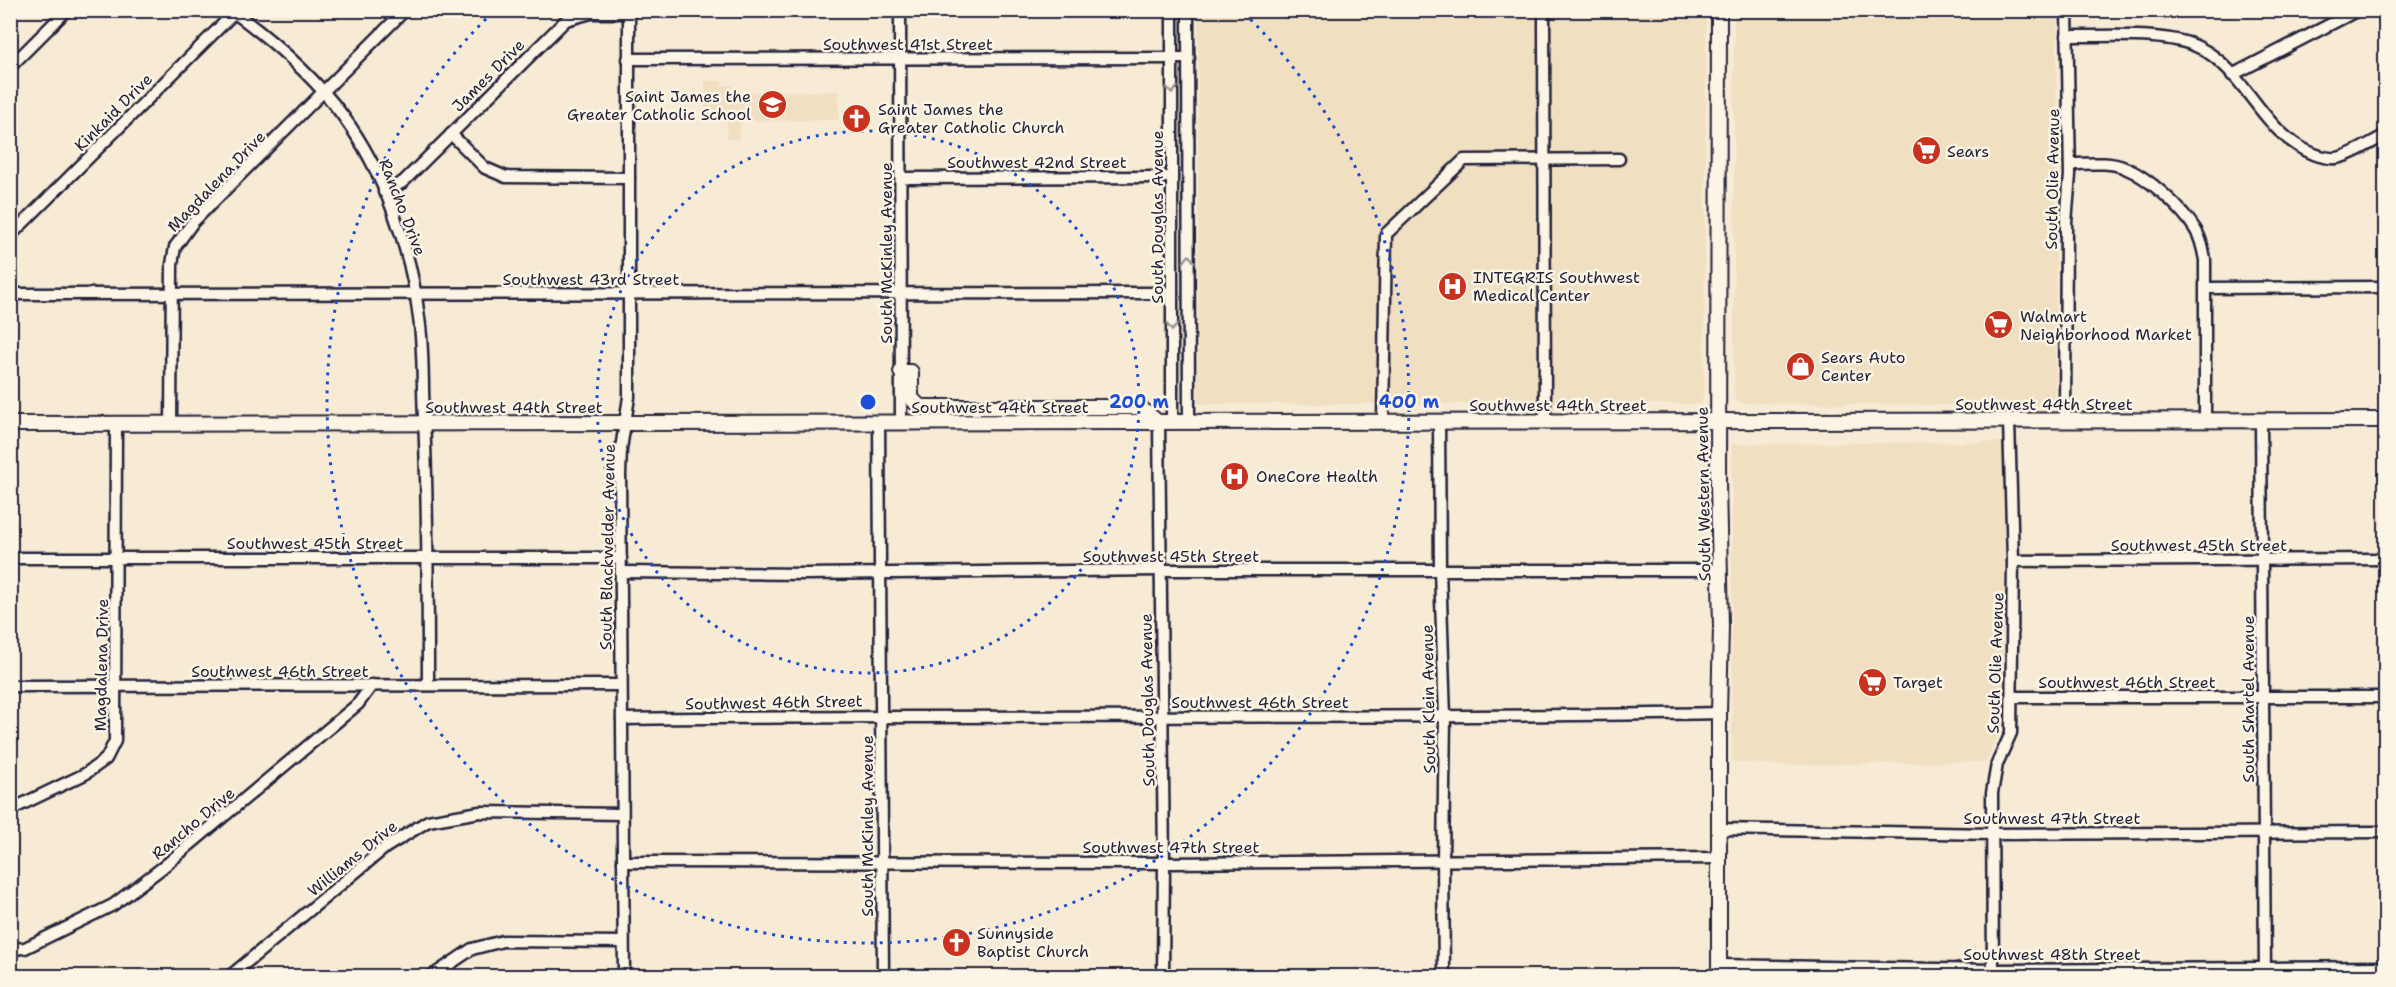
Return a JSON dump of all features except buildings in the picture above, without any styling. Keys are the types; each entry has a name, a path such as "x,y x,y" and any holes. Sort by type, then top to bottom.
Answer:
{"main road":[{"name":"South Western Avenue","path":"1719,10 1718,421 1721,570 1719,971"},
{"path":"906,372 911,398 920,407 1139,407 1165,423"},
{"name":"Southwest 44th Street","path":"10,424 2385,420"}],"street":[{"path":"10,67 67,10"},
{"name":"Magdalena Drive","path":"171,424 172,255 180,237 405,10"},
{"name":"South McKinley Avenue","path":"900,10 901,293 906,372 901,423"},
{"name":"South Douglas Avenue","path":"1162,976 1164,863 1160,570 1172,292 1172,10"},
{"name":"South Douglas Avenue","path":"1188,10 1189,423"},
{"path":"1544,10 1545,421"},
{"name":"South Olie Avenue","path":"2065,421 2066,223 2070,164 2067,10"},
{"path":"2232,75 2358,10"},
{"name":"Rancho Drive","path":"234,11 279,49 324,92 355,133 384,192 399,231 416,294 422,341 428,558 428,685"},
{"name":"Kinkaid Drive","path":"10,236 234,11"},
{"name":"South Blackwelder Avenue","path":"624,976 621,449 629,398 628,12"},
{"name":"James Drive","path":"384,192 403,182 566,20 591,13 628,12"},
{"path":"2067,36 2167,38 2198,46 2232,75 2269,122 2298,147 2325,158 2340,158 2385,135"},
{"name":"Southwest 41st Street","path":"628,59 1189,58"},
{"path":"451,134 485,168 506,177 629,178"},
{"path":"1383,422 1386,234 1464,160 1619,159"},
{"path":"2070,164 2124,167 2163,193 2194,228 2202,244 2205,260 2205,421"},
{"name":"Southwest 42nd Street","path":"901,178 1172,177"},
{"path":"2206,288 2385,287"},
{"name":"Southwest 43rd Street","path":"10,294 1172,292"},
{"name":"South Shartel Avenue","path":"2261,420 2265,972"},
{"name":"South Olie Avenue","path":"1993,973 1994,777 2011,733 2013,561 2009,421"},
{"name":"South Klein Avenue","path":"1439,422 1440,570 1445,717 1444,976"},
{"name":"South McKinley Avenue","path":"879,423 884,976"},
{"name":"Magdalena Drive","path":"10,810 85,774 106,759 115,741 116,424"},
{"name":"Southwest 45th Street","path":"10,558 621,558"},
{"name":"Southwest 45th Street","path":"2013,561 2385,559"},
{"name":"Southwest 45th Street","path":"621,572 1721,570"},
{"name":"Rancho Drive","path":"10,950 26,948 121,899 162,868 358,704 372,685"},
{"name":"Southwest 46th Street","path":"10,686 621,685"},
{"name":"Southwest 46th Street","path":"2012,697 2385,697"},
{"name":"Southwest 46th Street","path":"621,719 881,715 1445,717 1719,713"},
{"name":"Williams Drive","path":"230,976 386,847 428,821 480,812 622,814"},
{"name":"Southwest 47th Street","path":"1719,829 1992,834 2385,832"},
{"name":"Southwest 47th Street","path":"623,862 1164,863 1719,858"},
{"path":"432,976 472,949 503,941 623,942"},
{"name":"Southwest 48th Street","path":"1719,971 2265,972 2385,968"}],"shaded area":[{"name":"INTEGRIS Southwest Medical Center","path":"1198,11 1706,11 1704,393 1701,404 1198,404"},
{"path":"1734,11 2057,11 2055,406 1741,403 1734,397"},
{"name":"Saint James the Greater Catholic School","path":"705,81 722,81 723,85 733,85 733,92 839,91 839,120 740,121 739,139 727,139 727,122 722,122 721,119 705,119"},
{"path":"2005,442 2003,724 1986,762 1781,765 1732,762 1732,444"}],"place":[{"name":"Saint James the Greater Catholic School","path":"772,105"},
{"name":"Saint James the Greater Catholic Church","path":"857,118"},
{"name":"Sears","path":"1926,151"},
{"name":"INTEGRIS Southwest Medical Center","path":"1452,286"},
{"name":"Walmart Neighborhood Market","path":"1999,325"},
{"name":"Sears Auto Center","path":"1800,366"},
{"name":"OneCore Health","path":"1235,476"},
{"name":"Target","path":"1872,682"},
{"name":"Sunnyside Baptist Church","path":"956,942"}]}
